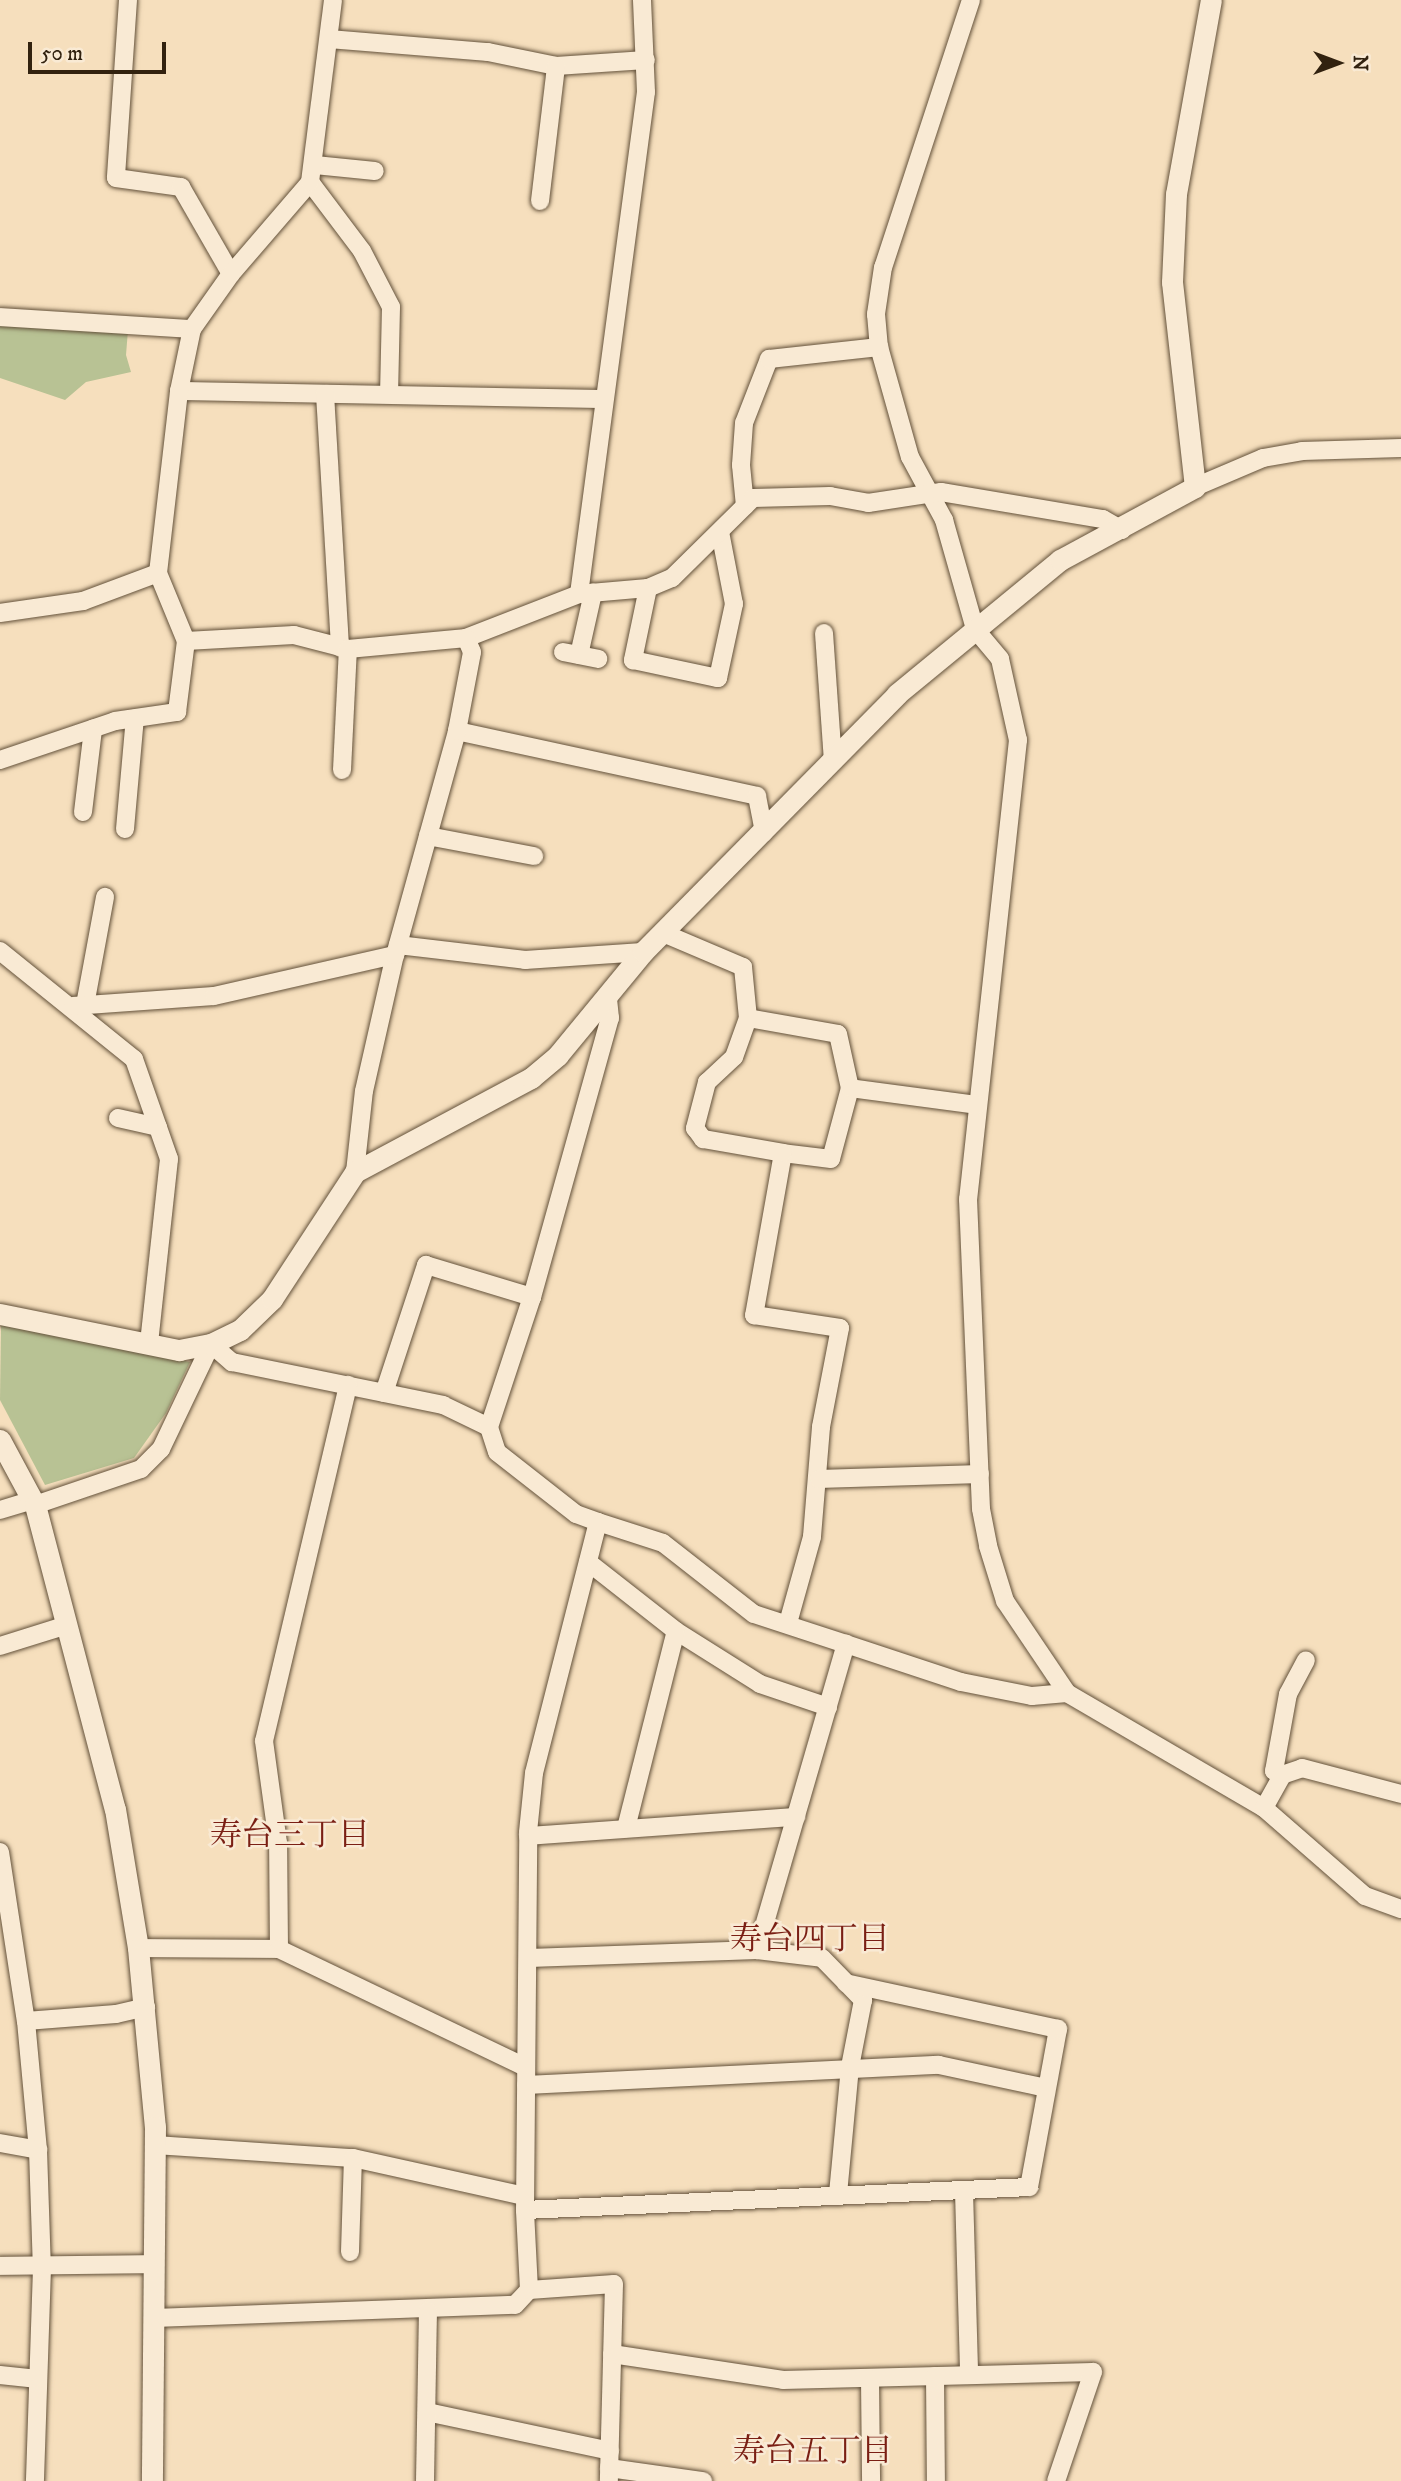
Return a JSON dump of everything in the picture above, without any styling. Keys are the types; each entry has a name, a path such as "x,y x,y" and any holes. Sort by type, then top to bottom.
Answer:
{"street":[{"path":"128,0 116,178 181,187 231,274"},
{"path":"0,760 93,729 135,718 177,712 186,641 158,573 179,391 192,329 231,274 313,174 333,0"},
{"path":"598,659 571,654 586,594 604,398 646,92 642,0"},
{"path":"971,0 883,267 876,314 879,346 910,457 926,492 944,520 975,629 1000,659 1013,702 1018,740 977,1105 969,1224 979,1474 988,1546 1005,1601 1067,1693 1264,1808 1365,1896 1401,1909"},
{"path":"1195,487 1172,282 1176,194 1211,0"},
{"path":"329,39 488,52 556,66 646,60"},
{"path":"540,201 556,66"},
{"path":"313,174 374,171"},
{"path":"313,174 362,251 391,307 389,393"},
{"path":"0,317 192,329"},
{"path":"745,506 741,465 744,423 769,359 879,346"},
{"path":"179,391 604,398"},
{"path":"325,394 344,648 349,758"},
{"path":"355,1172 531,1078 608,998 643,952 897,694 1060,560 1122,530 1195,487 1263,458 1302,451 1401,448"},
{"path":"186,641 293,635 344,648 466,638 586,594 648,588 672,578 753,498 830,496 868,503 926,492 1103,519 1122,530"},
{"path":"648,588 633,660 718,678 734,604 720,532"},
{"path":"0,613 83,601 158,573"},
{"path":"0,1314 179,1350 211,1344 240,1329 272,1299 355,1172 364,1091 397,950 457,731 472,652 466,638"},
{"path":"830,644 833,761"},
{"path":"125,829 135,718"},
{"path":"83,812 93,729"},
{"path":"457,731 757,796 764,832"},
{"path":"428,836 534,856"},
{"path":"79,1005 105,897"},
{"path":"663,933 743,967 748,1018 734,1057 707,1082 695,1128 703,1139 831,1159 850,1088 838,1034 748,1018"},
{"path":"79,1005 214,996 397,950 525,960 643,952"},
{"path":"0,951 79,1005 134,1059 169,1159 149,1342"},
{"path":"608,998 610,1018 532,1297 488,1427 497,1452 576,1514 663,1543 754,1614 961,1682 1032,1696 1067,1693"},
{"path":"850,1088 977,1105"},
{"path":"118,1118 158,1127"},
{"path":"783,1153 754,1315 840,1328 821,1427 819,1479 812,1536 788,1623"},
{"path":"384,1393 426,1265 532,1297"},
{"path":"211,1344 232,1363 443,1405 488,1427"},
{"path":"0,1510 141,1469 161,1449 211,1344"},
{"path":"279,1949 278,1843 264,1741 348,1385"},
{"path":"0,1440 34,1502 115,1809 138,1948 146,2007 155,2145 152,2481"},
{"path":"819,1479 979,1474"},
{"path":"529,2290 525,2203 528,1836 534,1773 598,1522"},
{"path":"588,1562 676,1631 761,1684 828,1707"},
{"path":"0,1646 67,1625"},
{"path":"626,1828 676,1631"},
{"path":"757,1950 846,1644"},
{"path":"1282,1775 1274,1771 1288,1694 1306,1660"},
{"path":"1264,1808 1282,1775 1302,1768 1401,1794"},
{"path":"528,1836 796,1818"},
{"path":"0,1852 26,2021 38,2150 41,2269 35,2481"},
{"path":"138,1948 279,1949 526,2076 939,2065 1046,2088"},
{"path":"528,1958 757,1950 822,1958 863,2000 850,2067 838,2195"},
{"path":"155,2145 353,2158 525,2203 1029,2187 1058,2029 846,1983"},
{"path":"26,2021 116,2014 146,2007"},
{"path":"0,2143 38,2150"},
{"path":"350,2252 353,2158"},
{"path":"964,2191 969,2374"},
{"path":"0,2266 41,2269 154,2263"},
{"path":"154,2318 428,2311 515,2305 529,2290 614,2284 609,2467"},
{"path":"425,2481 428,2311"},
{"path":"612,2354 744,2377 870,2379 1093,2372 1056,2481"},
{"path":"0,2375 38,2379"},
{"path":"935,2376 936,2481"},
{"path":"870,2379 871,2481"},
{"path":"427,2412 609,2467 703,2481"}],"green space":[{"path":"0,321 128,330 126,355 131,372 86,382 65,400 0,378"},
{"path":"1,1325 190,1362 166,1413 134,1458 45,1485 0,1400"}],"district":[{"name":"寿台三丁目","path":"290,1836"},
{"name":"寿台四丁目","path":"810,1940"},
{"name":"寿台五丁目","path":"813,2452"}]}
